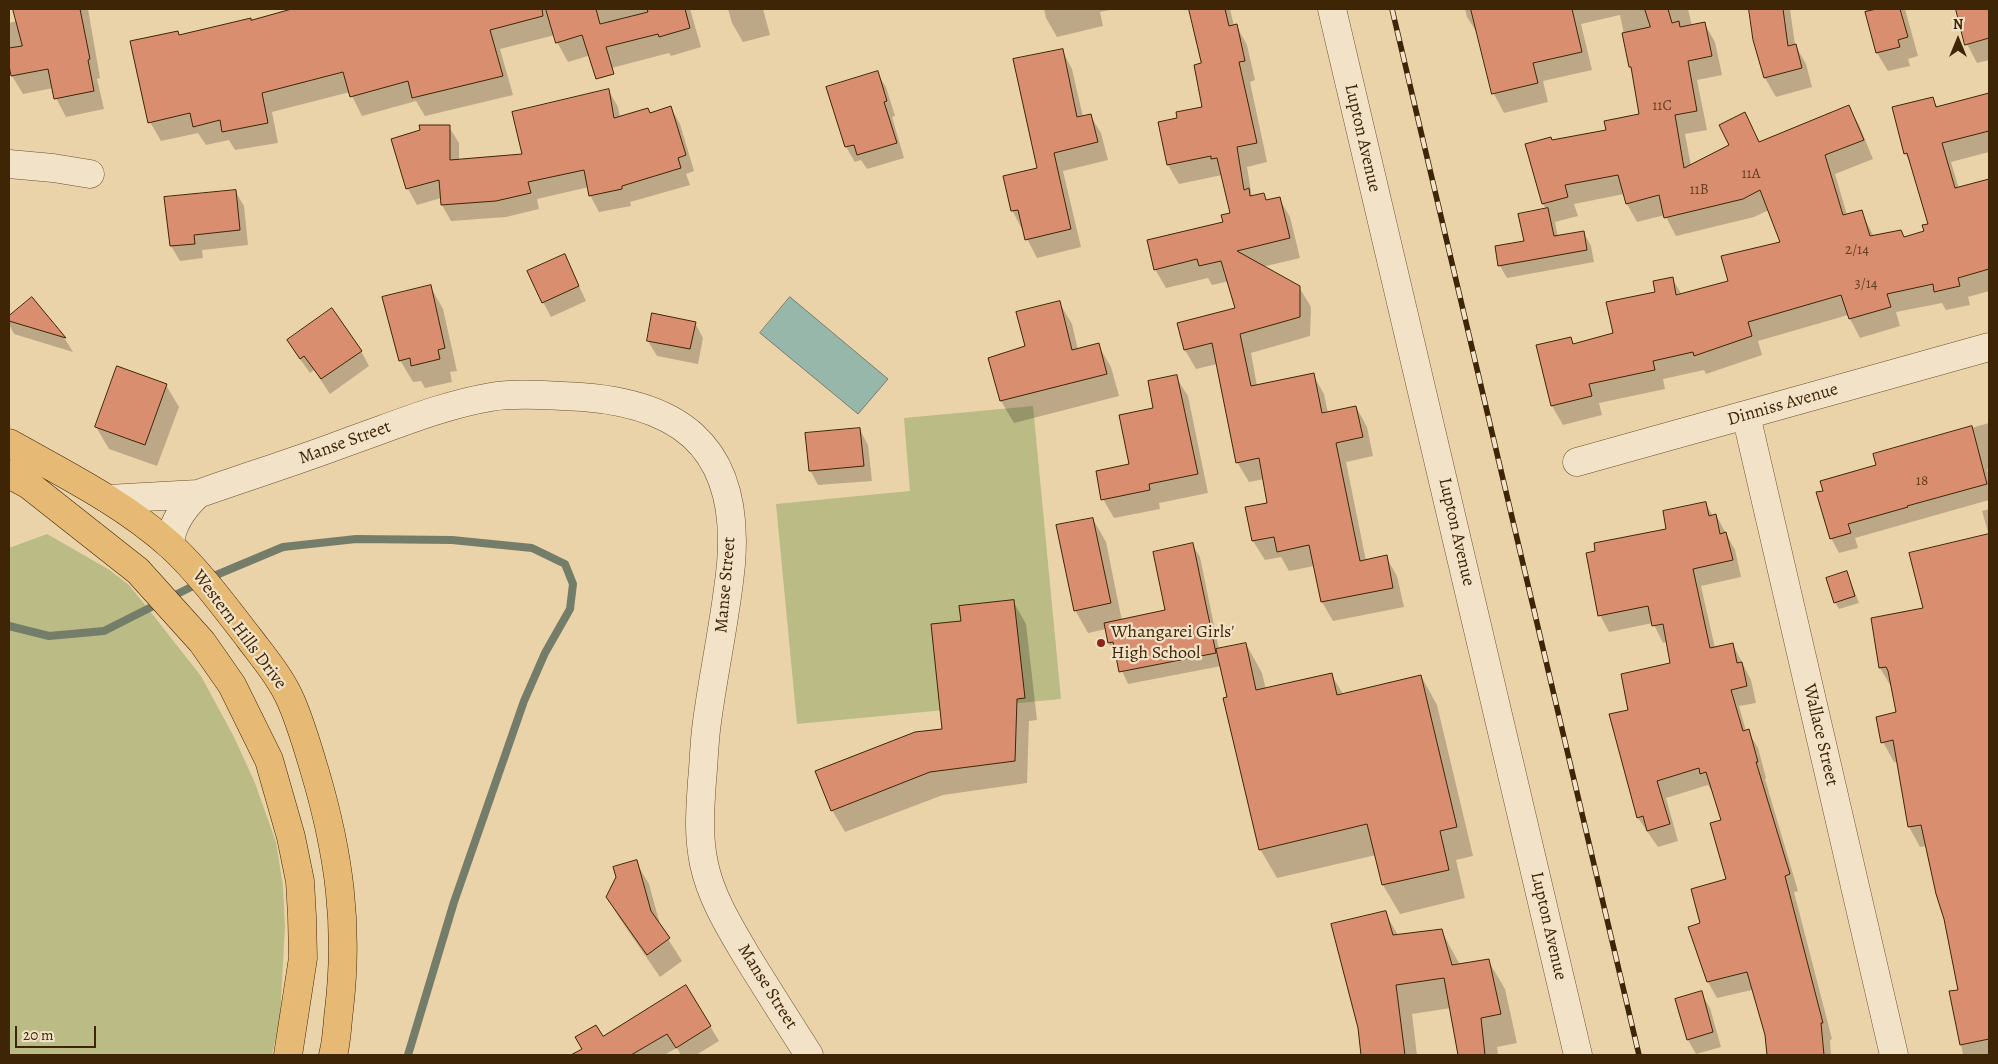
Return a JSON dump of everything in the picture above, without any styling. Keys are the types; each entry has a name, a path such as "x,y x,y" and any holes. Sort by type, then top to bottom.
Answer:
{"highway":[{"name":"Western Hills Drive","path":"9,444 108,499 170,545 230,612 269,664 291,700 310,753 334,846 340,887 344,938 341,991 333,1055"},
{"name":"Western Hills Drive","path":"9,474 29,485 138,571 156,590 202,642 232,685 269,760 291,837 300,881 303,958 288,1055"}],"street":[{"name":"Lupton Avenue","path":"1332,9 1578,1055"},
{"path":"9,164 90,174"},
{"name":"Dinniss Avenue","path":"1577,462 1989,347"},
{"name":"Manse Street","path":"170,545 170,537 177,519 198,494 415,418 492,397 533,395 613,400 652,410 683,426 699,440 710,454 723,481 730,509 731,562 706,724 699,835 704,866 714,898 809,1055"},
{"name":"Wallace Street","path":"1746,415 1894,1055"},
{"path":"108,499 198,494"}],"green space":[{"path":"1033,406 1061,699 797,724 776,504 910,491 904,418"},
{"path":"47,534 108,569 129,585 201,676 234,737 255,783 276,842 283,886 285,926 280,1018 272,1055 9,1055 9,548"}],"shaded area":[{"path":"790,297 888,379 858,414 760,333"}],"building":[{"path":"13,9 80,9 94,91 54,99 48,69 11,76 9,48 22,46"},
{"path":"292,9 542,9 543,16 490,30 503,76 412,98 408,81 350,97 343,72 262,93 268,123 222,132 220,120 193,127 190,113 148,123 130,41 178,31 179,35 251,18 251,20"},
{"path":"546,9 596,9 600,24 648,12 647,9 685,9 690,28 659,37 658,34 606,47 614,74 596,79 582,35 556,43"},
{"path":"1189,9 1225,9 1229,26 1237,24 1245,61 1239,62 1257,143 1237,147 1244,190 1249,188 1250,196 1264,193 1266,200 1280,197 1290,238 1237,251 1300,286 1300,317 1240,334 1251,386 1314,373 1322,413 1356,406 1363,437 1336,443 1360,561 1387,555 1393,588 1321,602 1309,545 1277,552 1274,537 1252,541 1245,507 1267,503 1259,458 1236,463 1212,343 1184,350 1177,323 1235,308 1221,261 1199,266 1197,259 1154,270 1147,240 1223,222 1221,215 1230,213 1217,158 1211,159 1211,156 1167,165 1158,122 1177,118 1176,112 1202,107 1194,65 1201,63"},
{"path":"1471,9 1572,9 1582,52 1533,63 1538,83 1492,94"},
{"path":"1645,9 1668,9 1672,23 1679,21 1680,27 1705,22 1712,56 1688,61 1697,111 1675,115 1684,168 1729,145 1719,125 1745,112 1759,142 1849,105 1864,140 1825,155 1843,215 1862,210 1870,236 1901,230 1904,237 1924,231 1922,225 1928,224 1907,153 1904,154 1892,107 1933,97 1936,107 1989,93 1989,131 1942,143 1955,188 1989,179 1989,269 1958,278 1960,286 1934,292 1933,284 1887,294 1891,307 1849,319 1841,295 1748,322 1752,336 1694,356 1693,352 1653,361 1655,370 1589,384 1592,396 1551,406 1536,345 1571,337 1573,344 1613,333 1606,302 1655,292 1653,281 1673,277 1676,295 1728,281 1721,256 1780,242 1760,190 1743,199 1664,218 1659,195 1626,204 1618,175 1565,185 1568,197 1542,204 1525,144 1551,137 1552,140 1606,130 1604,121 1639,114 1631,67 1629,67 1622,33 1650,27"},
{"path":"1749,9 1783,9 1788,46 1796,44 1802,68 1764,78 1753,40"},
{"path":"1877,9 1900,9 1908,37 1898,40 1900,47 1876,53 1865,12"},
{"path":"1956,9 1989,9 1989,38 1965,45"},
{"path":"1063,49 1077,117 1091,114 1098,142 1054,153 1071,229 1025,240 1018,210 1011,211 1003,176 1037,168 1013,59"},
{"path":"878,71 887,101 884,102 897,143 857,155 854,145 845,147 826,87"},
{"path":"609,89 614,118 648,108 650,113 671,106 686,155 678,158 681,168 622,186 622,189 589,196 584,170 528,182 531,193 496,201 441,205 439,180 406,189 391,139 420,130 419,125 450,125 450,160 522,154 512,112"},
{"path":"236,190 240,230 194,235 195,244 170,246 164,197"},
{"path":"1548,208 1554,236 1584,231 1587,250 1498,266 1495,246 1524,241 1518,214"},
{"path":"565,254 579,286 542,303 527,271"},
{"path":"431,285 445,348 438,350 440,359 411,366 410,358 399,361 382,297"},
{"path":"32,297 66,338 9,321 9,316"},
{"path":"1060,301 1072,350 1099,343 1107,374 1000,401 988,358 1025,346 1016,312"},
{"path":"332,308 362,351 321,379 304,356 300,359 287,340"},
{"path":"652,313 696,322 690,349 647,341"},
{"path":"117,366 167,384 145,445 95,427"},
{"path":"1177,375 1198,474 1149,484 1150,490 1101,500 1096,471 1129,464 1119,415 1153,408 1148,381"},
{"path":"1972,426 1987,484 1848,524 1851,533 1830,539 1816,492 1823,491 1820,481 1876,465 1873,454"},
{"path":"860,428 864,466 809,471 805,433"},
{"path":"1706,502 1709,516 1716,514 1720,534 1726,532 1733,560 1693,569 1710,648 1733,643 1737,663 1742,662 1747,686 1731,690 1743,731 1749,729 1758,762 1756,762 1790,874 1785,876 1823,1023 1821,1023 1824,1055 1767,1055 1765,1035 1747,972 1707,982 1688,927 1700,923 1691,889 1726,879 1710,823 1721,820 1706,772 1700,774 1699,768 1657,781 1670,824 1647,831 1643,816 1637,818 1609,714 1628,710 1621,674 1670,663 1663,624 1652,626 1648,606 1598,616 1586,553 1595,551 1594,543 1666,529 1663,511"},
{"path":"1093,518 1111,603 1074,611 1056,525"},
{"path":"1989,534 1989,1039 1960,1045 1949,991 1958,990 1944,919 1936,894 1921,825 1908,827 1893,740 1881,743 1876,717 1896,712 1888,671 1886,667 1879,668 1871,618 1923,608 1909,553"},
{"path":"1193,543 1216,653 1119,672 1113,642 1108,643 1104,623 1165,610 1153,552"},
{"path":"1847,571 1855,596 1834,603 1826,578"},
{"path":"1014,600 1025,698 1017,699 1015,761 930,772 831,811 815,771 915,732 942,729 931,624 961,621 959,606"},
{"path":"1246,643 1256,690 1332,673 1337,695 1421,675 1457,827 1440,831 1449,870 1382,885 1367,824 1259,850 1223,698 1227,697 1216,649"},
{"path":"637,860 651,911 670,938 647,955 606,897 616,877 613,867"},
{"path":"1386,911 1393,935 1442,929 1452,965 1489,959 1501,1014 1481,1018 1485,1055 1458,1055 1444,978 1396,985 1405,1055 1361,1055 1358,1028 1331,924"},
{"path":"686,985 711,1026 676,1048 667,1034 631,1055 571,1055 582,1049 575,1037 596,1025 603,1036"},
{"path":"1702,991 1713,1032 1687,1040 1675,999"}],"waterway":[{"path":"209,578 283,547 356,539 452,540 532,548 565,564 573,584 570,609 545,653 524,701 454,902 408,1055"},
{"path":"9,626 49,636 104,631 199,583"}],"railway":[{"path":"1392,9 1639,1055"}],"place":[{"name":"Whangarei Girls' High School","path":"1101,643"}]}
